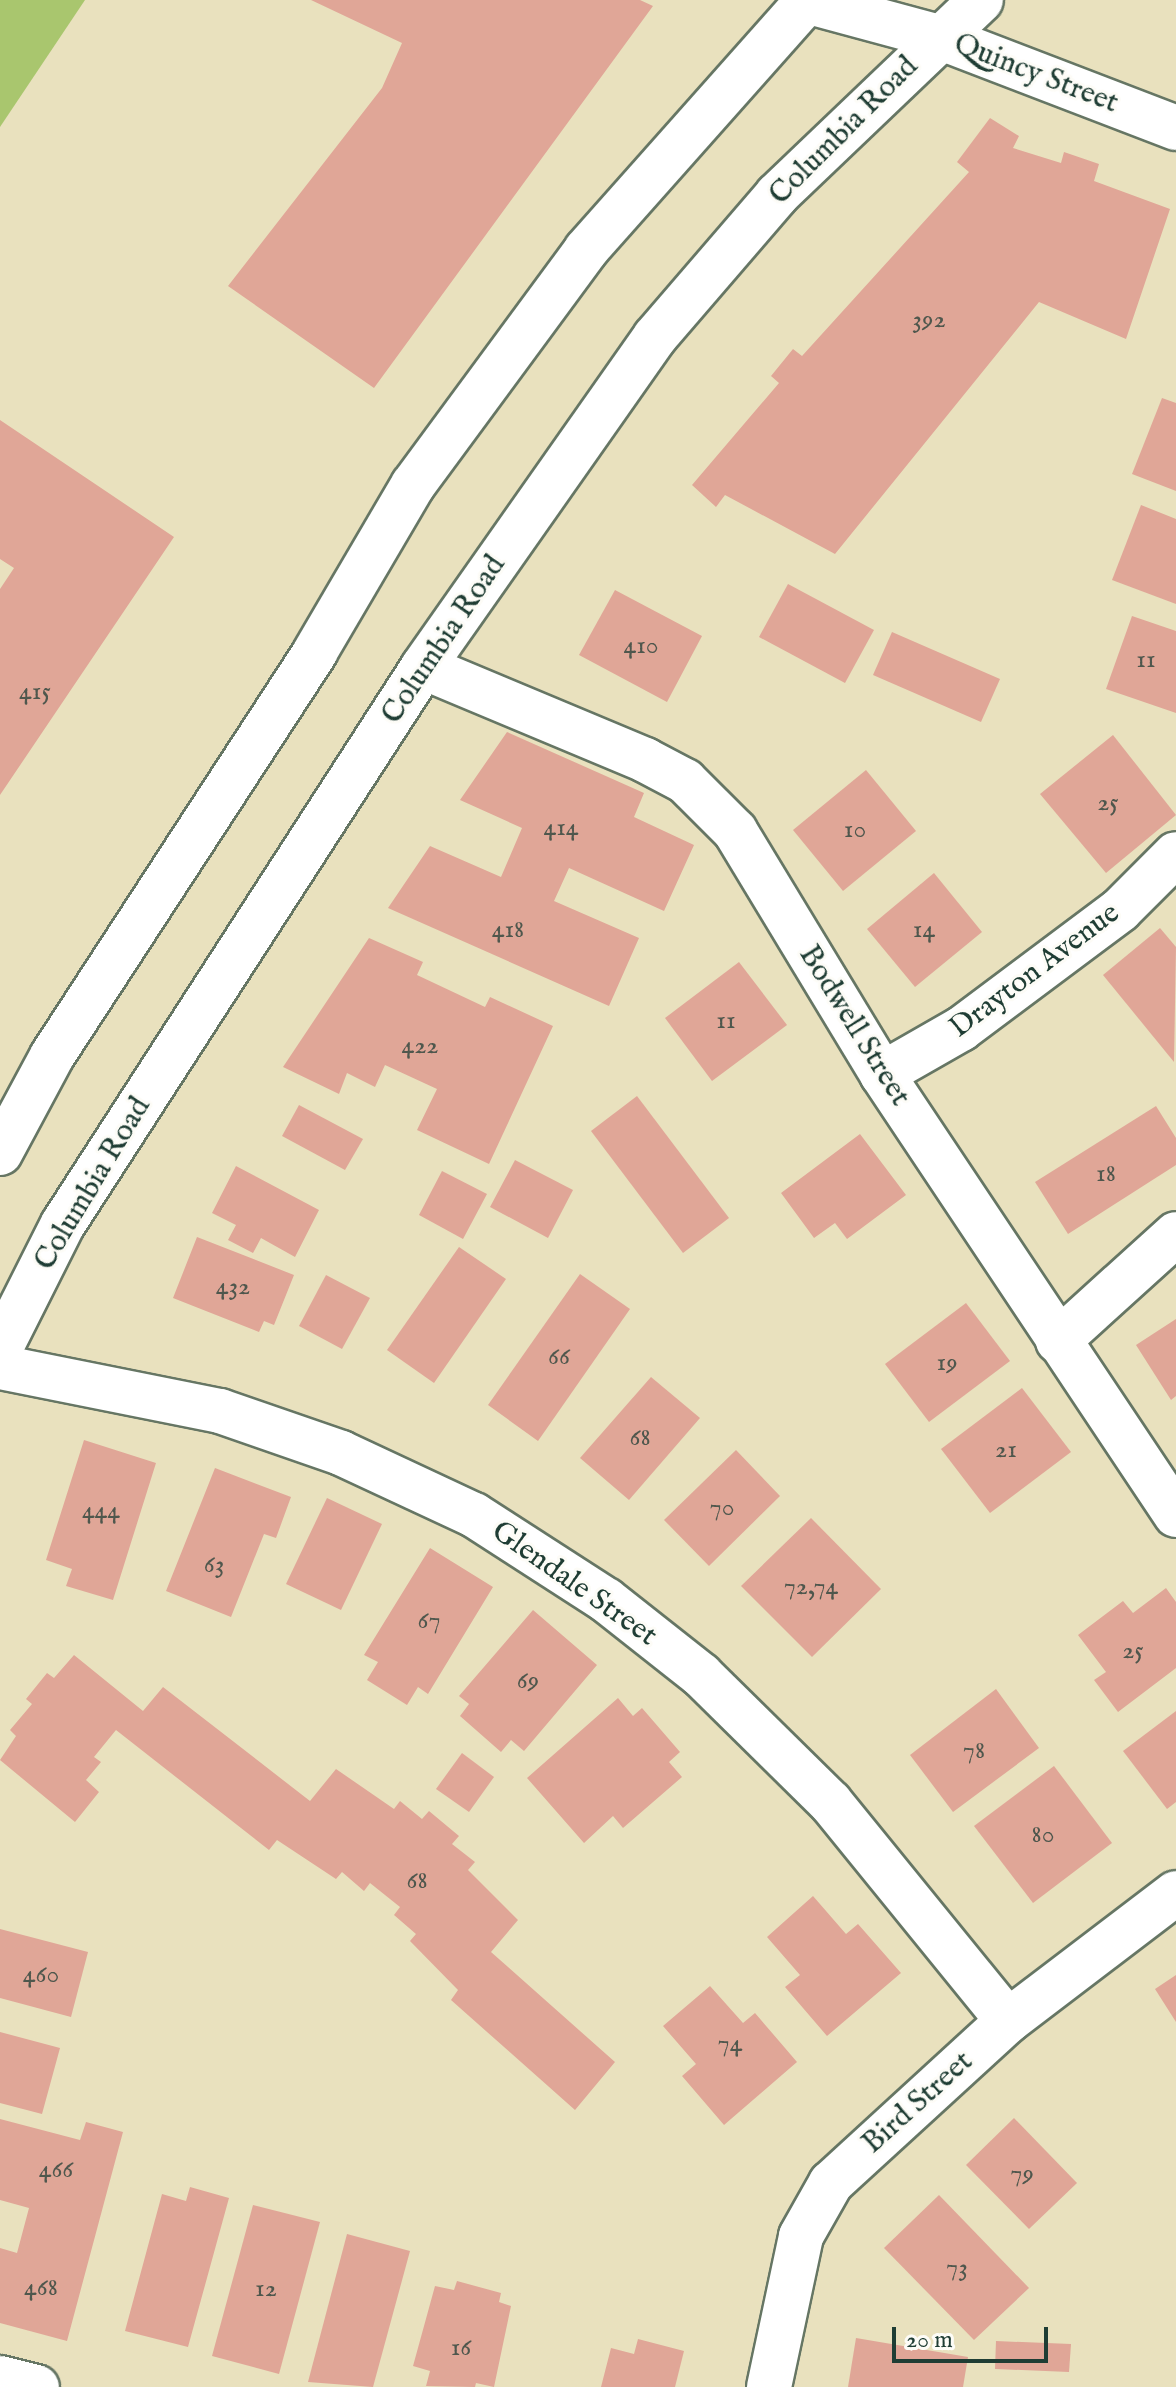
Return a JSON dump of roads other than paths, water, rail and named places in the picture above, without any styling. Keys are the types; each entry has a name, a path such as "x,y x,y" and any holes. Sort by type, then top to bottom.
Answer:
{"street":[{"name":"Columbia Road","path":"0,1349 63,1224 423,667 655,337 777,195 981,0"},
{"name":"Quincy Street","path":"805,1 939,37 1176,128"},
{"path":"0,1153 52,1056 315,652 413,485 586,250 805,1"},
{"name":"Bodwell Street","path":"423,667 685,781 735,831 882,1074 1176,1515"},
{"name":"Drayton Avenue","path":"882,1074 961,1029 1120,910 1176,854"},
{"path":"1058,1341 1176,1234"},
{"name":"Glendale Street","path":"0,1367 220,1411 341,1453 474,1515 606,1600 701,1675 830,1802 1008,2021"},
{"name":"Bird Street","path":"769,2387 801,2236 831,2183 1008,2021 1176,1893"},
{"path":"0,2378 37,2387"}]}
